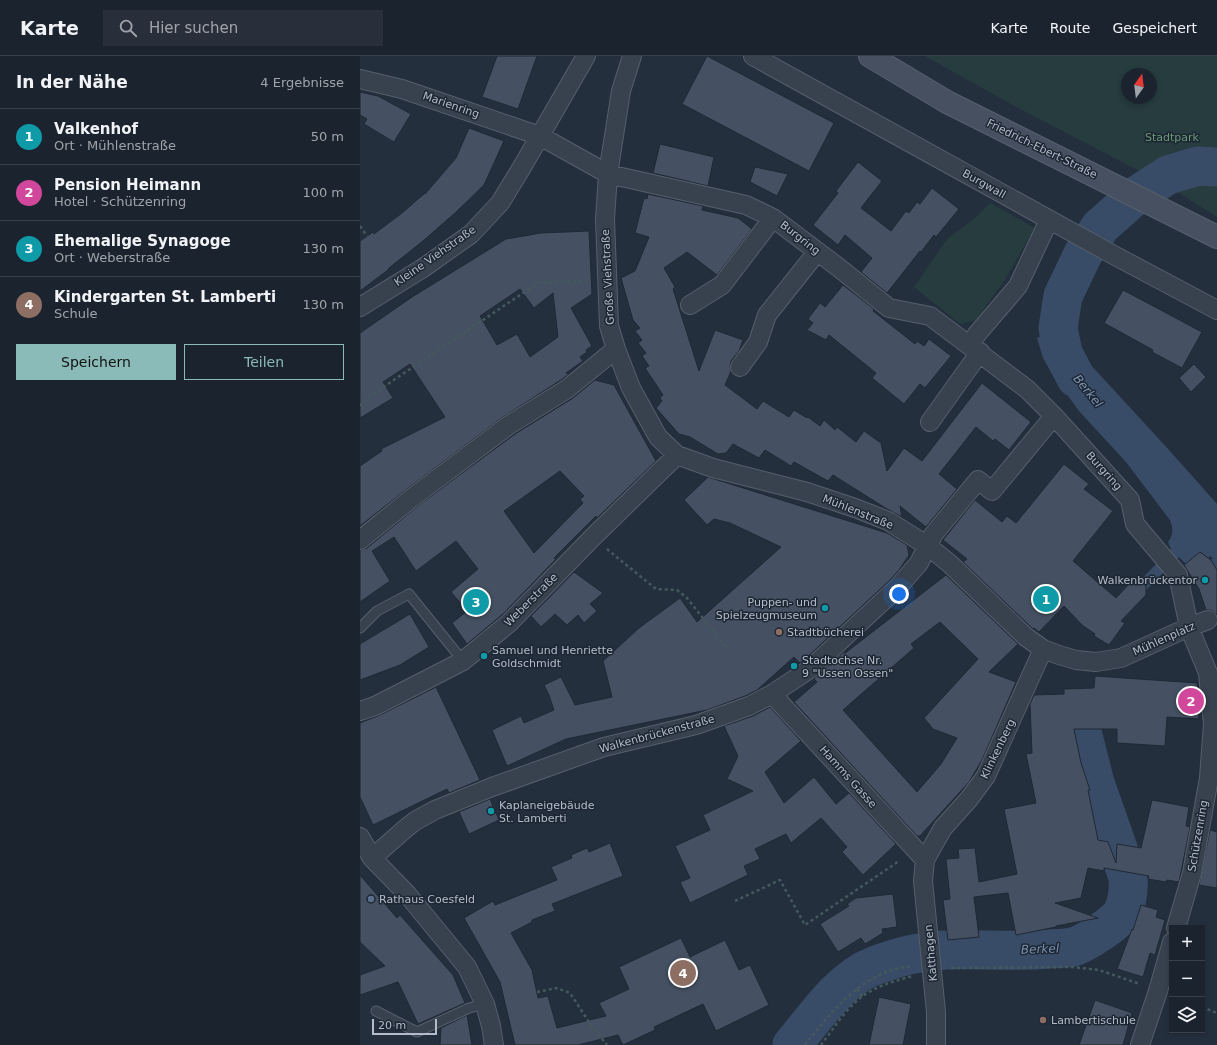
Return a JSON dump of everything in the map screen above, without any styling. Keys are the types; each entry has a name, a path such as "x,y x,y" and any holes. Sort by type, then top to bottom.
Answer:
{"main road":[{"name":"Friedrich-Ebert-Straße","path":"870,56 947,102 1217,237"}],"street":[{"path":"586,56 540,136 608,174"},
{"name":"Große Viehstraße","path":"616,349 609,326 605,219 608,174 621,91 632,56"},
{"name":"Burgwall","path":"753,56 1108,252 1217,310"},
{"name":"Marienring","path":"360,79 402,89 540,136"},
{"name":"Kleine Viehstraße","path":"360,307 423,268 471,234 500,204 540,136"},
{"name":"Burgring","path":"608,174 746,205 773,218 889,308 930,316 1028,389 1130,500 1135,524 1178,575 1189,626"},
{"path":"690,304 722,285 773,218"},
{"path":"930,422 975,349 977,334 1018,286 1050,220"},
{"path":"740,367 758,342 767,315 817,252"},
{"path":"360,540 413,497 509,425 567,389 616,349"},
{"name":"Mühlenstraße","path":"616,349 630,388 658,437 677,455 713,468 807,492 888,521 928,546 950,564 1026,637 1043,649 1076,660 1096,662 1121,658"},
{"name":"Walkenbrückenstraße","path":"372,858 415,821 435,810 492,786 604,747 696,725 749,706 772,694 810,669 879,605 919,563 933,536 978,480 992,491 1054,416"},
{"name":"Weberstraße","path":"360,711 375,706 463,661 510,623 594,536 677,455"},
{"name":"Mühlenplatz","path":"1121,658 1189,626 1208,620"},
{"name":"Schützenring","path":"1177,925 1192,873 1209,778 1213,724 1208,673 1189,626"},
{"name":"Klinkenberg","path":"919,854 969,799 986,776 1043,649"},
{"name":"Hamms Gasse","path":"772,694 919,854"},
{"path":"360,837 372,858 406,894 467,967 485,1004 494,1045"},
{"name":"Katthagen","path":"919,854 930,940 936,1012 936,1045"},
{"path":"1140,1045 1169,952"}],"lane":[{"path":"360,628 377,611 409,594 463,661"},
{"path":"376,1011 417,1032 469,1008 485,1004"}],"path":[{"path":"360,226 367,236"},
{"path":"360,406 367,398 538,284 608,280"},
{"path":"594,536 619,559 656,588 677,590 687,598 726,647"},
{"path":"735,901 780,880 805,925 885,872 899,861 919,854"},
{"path":"821,1045 851,1007 868,993 892,982 914,976 932,964"},
{"path":"805,1045 827,1017 857,989 871,979 893,970 914,966 932,964 1072,967 1099,970 1158,991"},
{"path":"537,992 557,988 570,993 591,1025 607,1045"},
{"path":"857,989 863,997"},
{"path":"1205,1008 1217,1013"}],"green space":[{"name":"Stadtpark","path":"925,56 1217,56 1217,217 1170,187 1009,103"},
{"path":"990,203 1035,228 1004,281 976,320 960,324 914,287 945,242 974,219"}],"water":[{"path":"1058,328 1070,333 1072,342 1077,350 1217,504 1217,570 1211,560 1213,558 1210,556 1208,558 1201,552 1186,564 1179,557 1175,561 1166,554 1171,549 1168,542 1172,531 1170,520 1126,462 1079,411 1053,375 1043,358 1037,338"},
{"path":"1157,563 1165,571 1145,591 1137,584"}],"building":[{"path":"497,56 537,56 518,109 482,97"},
{"path":"707,56 834,123 809,171 682,104"},
{"path":"360,92 378,96 411,114 394,142 364,124 367,119 360,115"},
{"path":"469,128 504,141 484,185 423,241 360,291 360,241 373,232 374,234 425,194 456,158"},
{"path":"660,144 714,157 708,186 653,173"},
{"path":"858,162 882,181 861,208 891,231 906,211 909,213 917,202 920,204 932,188 959,209 936,237 934,235 921,252 920,251 887,293 861,272 872,258 845,235 838,245 813,225 838,193 836,191"},
{"path":"755,167 788,174 777,196 750,182"},
{"path":"648,194 703,206 702,210 738,218 752,229 717,275 687,252 664,268 675,287 673,289 699,371 715,330 743,340 739,351 731,361 731,371 725,385 757,409 763,401 789,417 794,410 807,418 808,417 820,426 824,420 835,430 837,427 856,442 864,431 881,443 887,471 904,448 922,461 982,383 1031,422 1009,450 995,439 993,441 976,427 939,474 957,489 926,527 900,506 902,517 833,475 828,481 794,462 791,466 765,450 759,458 733,444 726,453 718,454 690,437 679,434 656,408 662,401 660,398 663,395 645,368 649,366 642,356 646,353 638,343 642,340 635,331 640,328 633,320 621,278 635,271 649,237 635,233 644,198 647,199"},
{"path":"589,231 592,294 571,308 592,346 580,357 583,361 566,373 569,374 561,380 503,417 360,526 360,466 382,451 381,449 445,417 410,364 383,382 393,398 360,418 360,333 412,297 506,239 541,233","holes":["520,289 534,308 553,293 558,337 530,357 517,334 497,345 480,316"]},
{"path":"843,285 915,344 917,341 924,346 929,339 951,356 925,388 920,384 904,404 872,378 876,373 829,335 826,340 807,330 813,323 808,319 820,303 825,307"},
{"path":"1123,290 1202,332 1182,368 1104,323"},
{"path":"1194,364 1206,377 1191,392 1179,378"},
{"path":"595,380 614,385 656,461 597,518 596,516 554,558 556,559 504,613 467,644 452,623 467,611 451,592 478,569 456,541 416,571 394,537 372,551 390,581 360,602 360,550 367,548 419,505 515,434 573,398","holes":["560,471 584,496 580,499 583,503 534,553 504,511"]},
{"path":"1064,464 1089,484 1084,489 1113,511 1073,561 1116,598 1131,582 1146,582 1146,595 1121,621 1125,623 1109,645 1094,636 1095,634 1082,625 1064,606 1039,632 1034,628 1033,629 963,562 967,559 943,540 975,500 1002,522 1007,516 1016,523"},
{"path":"708,477 887,533 907,545 909,555 890,580 803,661 800,663 794,657 757,690 707,710 566,739 507,766 492,730 521,716 524,723 554,710 544,685 561,677 575,705 612,697 603,661 639,628 680,598 697,622 781,547 730,523 714,519 707,525 684,500"},
{"name":"Walkenbrückentor","path":"1200,552 1211,560 1217,570 1217,615 1210,610 1206,610 1199,589 1184,565"},
{"path":"574,572 603,593 590,604 597,611 584,623 578,615 567,625 555,614 541,627 531,616"},
{"path":"946,575 1018,644 989,672 1016,682 982,760 969,782 920,836 917,836 794,702 817,682 814,679 848,648 844,654","holes":["940,622 978,659 924,718 933,729 957,738 941,764 917,792 843,710 914,648 911,644"]},
{"path":"410,614 429,647 400,665 360,680 360,644"},
{"path":"1095,676 1197,683 1199,719 1167,717 1165,746 1117,743 1117,729 1074,729 1081,763 1090,790 1088,790 1098,840 1108,842 1116,863 1117,844 1141,848 1152,800 1189,807 1186,826 1190,827 1179,882 1167,880 1166,882 1148,879 1149,876 1104,868 1104,871 1088,868 1081,898 1055,903 1098,918 1016,935 1008,893 974,897 979,937 948,940 943,900 950,899 946,859 959,858 958,849 975,848 979,882 1017,874 1004,809 1036,803 1026,754 1032,753 1030,704 1034,695 1064,694 1064,689 1094,688"},
{"path":"436,687 480,780 449,793 447,789 373,825 360,797 360,723 380,715"},
{"path":"770,707 801,741 765,772 784,803 814,777 836,804 849,793 896,844 863,875 842,852 847,847 821,818 791,843 786,834 755,849 760,859 744,866 748,875 690,903 680,882 690,878 675,846 710,830 703,815 753,791 727,779 738,756 724,726 753,716"},
{"path":"490,799 499,820 469,834 459,812"},
{"path":"1210,830 1217,832 1217,888 1199,885"},
{"path":"610,843 623,876 552,904 555,911 532,920 532,922 511,933 532,970 538,998 548,996 557,1028 606,1016 599,1003 629,989 619,967 681,938 690,957 725,940 739,970 750,965 769,1005 716,1031 703,1004 654,1027 655,1030 623,1045 618,1035 578,1045 515,1045 500,982 464,918 493,901 495,905 557,880 551,867 572,858 571,855 587,848 589,852"},
{"path":"360,875 397,918 400,915 453,975 465,1003 418,1024 398,982 360,995 360,975 385,966 360,942"},
{"path":"893,894 897,927 882,929 883,933 865,944 861,938 838,952 820,924 849,906 847,904 856,898"},
{"path":"1141,905 1158,910 1156,917 1165,920 1155,955 1150,953 1143,977 1117,969 1132,929 1133,930"},
{"path":"879,997 911,1004 903,1045 869,1045"},
{"path":"1095,1000 1132,1013 1123,1045 1079,1045"},
{"path":"467,1015 472,1045 440,1045 441,1028"}],"waterway":[{"name":"Berkel","path":"1076,378 1063,353 1058,328 1063,296 1083,254 1100,227 1134,197 1168,175 1198,166 1217,167"},
{"name":"Berkel","path":"792,1045 839,989 862,972 874,966 909,955 936,951 1036,950 1070,948 1092,938 1119,917 1127,900 1128,877 1095,783 1082,732"}],"place":[{"name":"Walkenbrückentor","path":"1205,580"},
{"name":"Valkenhof","path":"1046,599"},
{"name":"Ehemalige Synagoge","path":"476,602"},
{"name":"Puppen- und Spielzeugmuseum","path":"825,608"},
{"name":"Stadtbücherei","path":"779,632"},
{"name":"Samuel und Henriette Goldschmidt","path":"484,656"},
{"name":"Stadtochse Nr. 9 \"Ussen Ossen\"","path":"794,666"},
{"name":"Pension Heimann","path":"1191,701"},
{"name":"Kaplaneigebäude St. Lamberti","path":"491,811"},
{"name":"Rathaus Coesfeld","path":"371,899"},
{"name":"Kindergarten St. Lamberti","path":"683,973"},
{"name":"Lambertischule","path":"1043,1020"}]}
